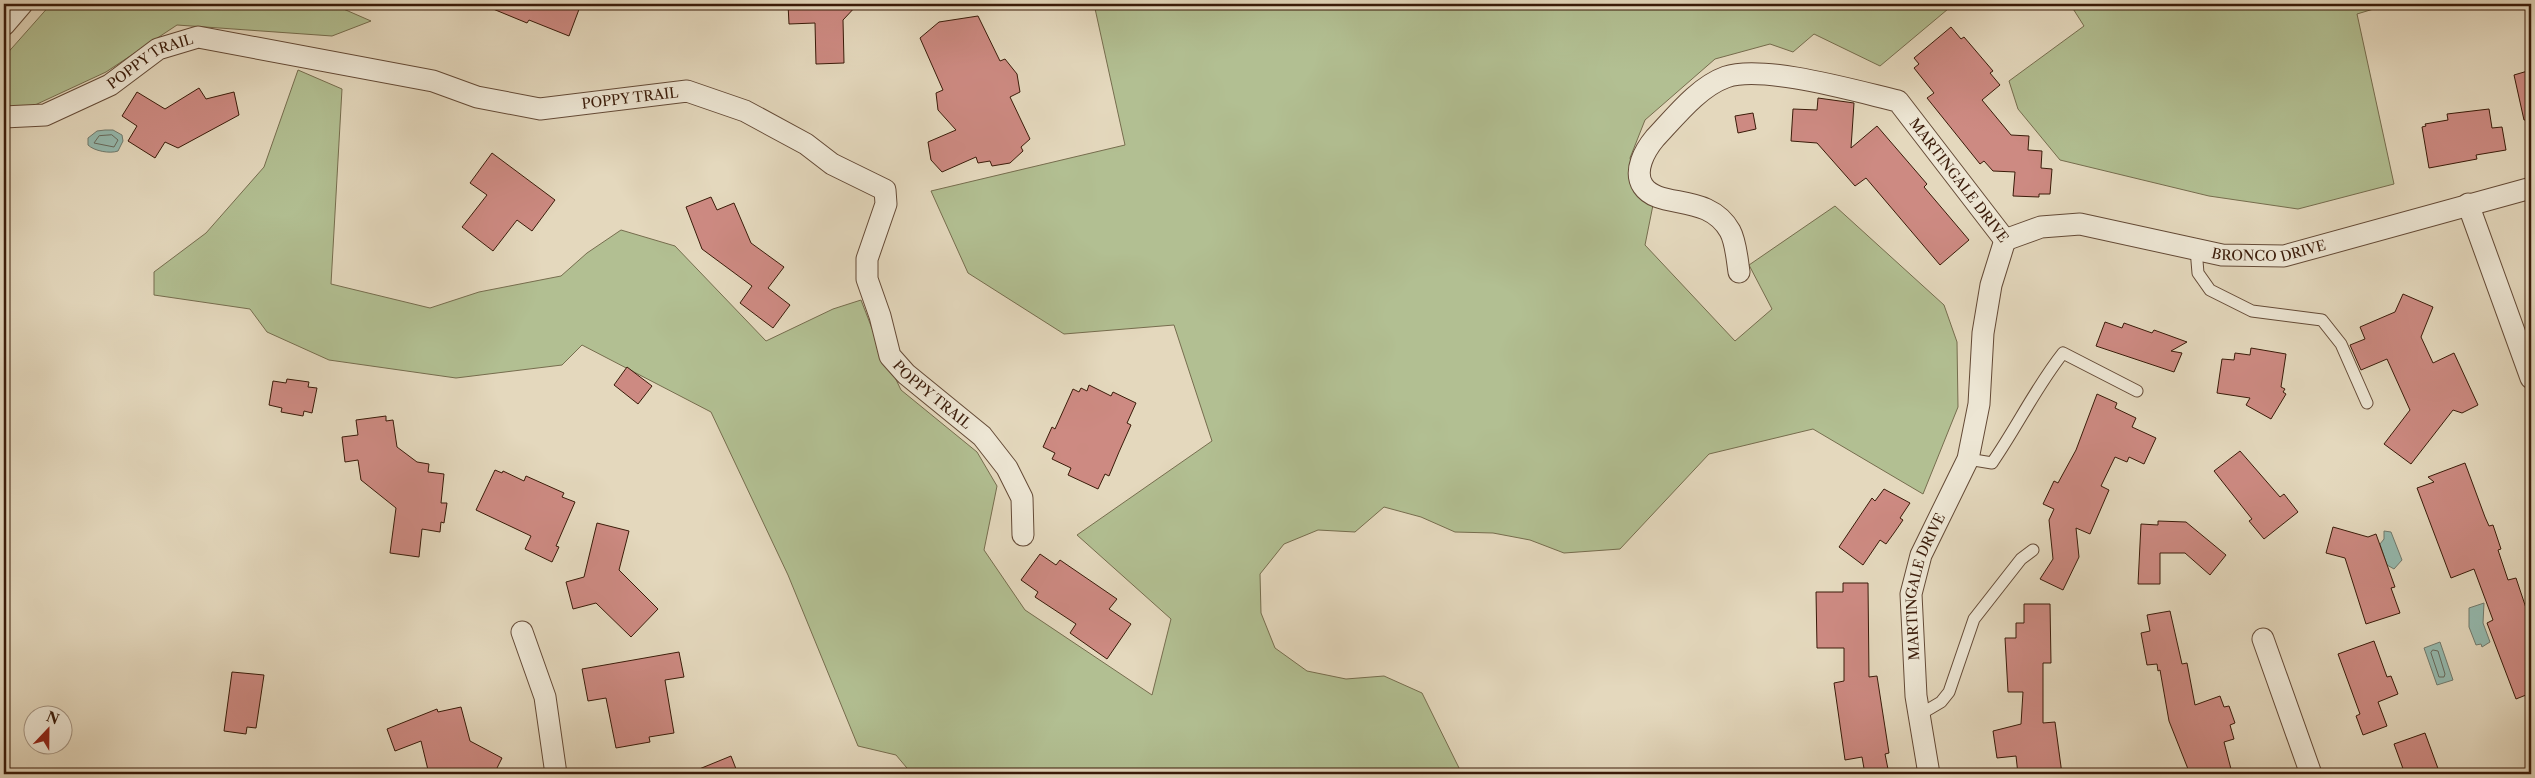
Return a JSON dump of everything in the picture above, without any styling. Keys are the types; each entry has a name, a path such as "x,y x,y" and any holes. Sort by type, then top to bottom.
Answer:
{"street":[{"path":"4,25 22,4"},
{"name":"POPPY TRAIL","path":"4,118 45,115 110,85 158,50 198,37 433,81 476,97 540,109 687,91 746,111 806,144 832,164 885,190 886,204 867,259 867,279 880,316 890,356 906,374 982,436 1008,468 1022,498 1023,535"},
{"name":"MARTINGALE DRIVE","path":"1739,272 1731,232 1718,216 1703,206 1651,195 1642,185 1639,170 1645,149 1674,118 1707,87 1727,77 1757,74 1801,79 1898,101 2005,240 1991,285 1986,314 1979,404 1968,459 1920,555 1911,594 1916,696 1929,774"},
{"name":"BRONCO DRIVE","path":"2005,240 2041,228 2080,224 2222,255 2284,256 2531,188"},
{"path":"2468,204 2531,378"},
{"path":"522,632 545,698 556,774"},
{"path":"2263,639 2312,774"}],"lane":[{"path":"2196,249 2198,273 2210,290 2252,311 2322,320 2341,344 2367,403"},
{"path":"1968,459 1992,463 2017,428 2044,378 2063,353 2137,391"},
{"path":"1919,715 1942,702 1949,692 1974,619 2021,559 2033,550"}],"green space":[{"path":"51,4 332,4 371,21 332,36 177,25 106,72 35,105 12,110 4,103 4,57"},
{"path":"1094,4 1954,4 1880,66 1814,34 1793,52 1770,44 1715,59 1645,120 1630,158 1640,196 1653,205 1645,245 1735,341 1772,309 1749,265 1835,206 1944,305 1957,342 1958,407 1923,494 1813,429 1709,454 1620,549 1564,553 1530,540 1493,533 1455,532 1421,517 1384,507 1355,532 1318,530 1284,544 1260,574 1261,613 1275,648 1307,671 1346,679 1384,676 1422,693 1462,774 912,774 896,755 858,746 788,575 711,412 582,345 562,365 456,378 329,360 267,332 250,309 154,295 154,272 206,233 264,167 298,70 342,89 331,284 430,308 479,292 561,276 587,253 621,230 675,246 766,341 833,309 861,300 873,331 901,390 977,452 997,486 984,550 1025,610 1152,695 1171,619 1077,535 1212,441 1174,325 1064,334 968,273 931,191 1125,145"},
{"path":"2070,4 2390,4 2357,14 2394,184 2298,209 2209,196 2060,160 2018,109 2009,81 2084,26"}],"water":[{"path":"113,130 122,135 123,141 118,151 102,151 88,145 88,138 97,131"},
{"path":"2384,531 2391,532 2402,560 2394,569 2387,565 2380,544 2384,539"},
{"path":"2484,603 2483,623 2490,642 2482,647 2481,644 2476,645 2469,627 2469,608"},
{"path":"2440,642 2453,680 2437,685 2424,648"}],"building":[{"path":"481,4 581,4 569,36 529,20 527,23"},
{"path":"788,4 858,4 843,20 844,63 816,64 815,23 789,24"},
{"path":"978,16 1000,61 1005,59 1017,74 1020,92 1010,97 1030,139 1021,147 1023,151 1010,163 992,166 990,161 978,163 976,157 942,172 931,160 928,142 956,130 938,110 936,93 943,90 920,38 939,22"},
{"path":"1951,27 1961,39 1964,37 1993,71 1990,73 2000,85 1982,100 2011,135 2029,136 2028,150 2042,151 2041,168 2052,169 2050,194 2039,194 2039,197 2013,196 2015,172 1993,171 1984,161 1980,164 1927,98 1934,93 1914,68 1919,64 1914,58"},
{"path":"2531,70 2531,120 2524,120 2514,75"},
{"path":"199,88 206,99 234,92 239,115 178,148 165,142 155,158 128,141 137,126 122,116 137,92 165,109"},
{"path":"1818,98 1854,103 1851,148 1877,126 1927,184 1924,187 1969,240 1940,265 1866,178 1855,186 1817,143 1791,141 1793,109 1817,110"},
{"path":"2489,109 2492,128 2502,127 2506,150 2476,155 2477,159 2429,168 2422,127 2426,126 2425,124 2448,120 2447,114"},
{"path":"1753,113 1756,129 1738,133 1735,116"},
{"path":"492,153 555,200 532,231 517,220 493,251 462,227 487,195 470,183"},
{"path":"711,197 717,210 734,203 751,243 784,267 768,288 790,305 773,328 740,303 752,286 702,249 686,207"},
{"path":"2403,294 2433,307 2421,337 2433,363 2454,353 2478,405 2462,413 2453,410 2411,464 2384,444 2410,410 2387,359 2361,370 2350,345 2365,339 2360,327 2395,312"},
{"path":"2105,322 2122,328 2124,323 2152,333 2154,330 2187,342 2171,351 2182,353 2174,372 2096,346"},
{"path":"2251,348 2286,354 2281,387 2285,389 2283,392 2286,394 2271,419 2246,405 2250,398 2217,393 2222,359 2234,360 2235,353 2250,355"},
{"path":"627,367 652,386 638,404 614,385"},
{"path":"287,379 309,382 308,387 317,388 312,413 304,411 303,416 281,412 282,408 269,405 273,381 286,383"},
{"path":"1089,385 1111,396 1113,392 1136,403 1127,423 1131,425 1109,476 1105,474 1098,489 1068,475 1071,468 1052,459 1055,453 1043,447 1052,427 1055,429 1073,389 1079,392 1081,388 1087,391"},
{"path":"2097,394 2117,403 2115,408 2136,418 2132,427 2156,438 2144,464 2129,457 2127,462 2115,457 2101,486 2109,490 2090,534 2076,528 2079,557 2063,590 2040,579 2053,559 2049,520 2054,509 2043,504 2054,481 2058,483 2076,450"},
{"path":"386,416 386,421 393,420 397,447 417,462 429,464 428,472 444,474 441,503 447,503 444,523 441,522 440,532 422,529 419,557 390,553 396,508 361,480 358,460 345,462 342,437 358,435 356,420"},
{"path":"2240,451 2280,497 2284,494 2298,512 2264,539 2249,521 2252,519 2214,471"},
{"path":"2465,463 2489,526 2493,525 2501,549 2498,550 2508,580 2516,578 2526,608 2531,606 2531,693 2516,699 2487,623 2493,620 2474,569 2451,578 2417,488 2434,482 2428,477"},
{"path":"495,470 502,473 503,471 524,481 526,476 564,493 562,497 575,502 556,546 559,547 552,562 525,549 531,536 476,510"},
{"path":"1884,489 1910,503 1900,518 1903,520 1886,544 1880,540 1863,565 1839,547 1872,498 1875,501"},
{"path":"2158,521 2186,522 2226,555 2210,575 2185,553 2160,553 2160,584 2138,584 2141,524 2158,525"},
{"path":"597,523 629,531 619,570 658,609 631,637 596,603 573,609 566,582 584,577"},
{"path":"2333,527 2368,537 2376,534 2395,587 2391,588 2400,613 2366,624 2345,558 2326,553"},
{"path":"1040,554 1056,565 1060,560 1117,599 1109,609 1131,624 1107,659 1070,633 1076,624 1035,597 1038,592 1021,580"},
{"path":"1843,583 1868,583 1869,677 1877,676 1889,753 1885,754 1889,774 1865,774 1862,757 1845,760 1834,683 1844,681 1844,648 1817,648 1816,592 1843,592"},
{"path":"2024,604 2050,604 2051,663 2043,663 2043,723 2055,722 2062,774 2018,774 2016,756 1997,758 1993,731 2021,724 2023,692 2008,692 2005,638 2016,638 2016,623 2024,623"},
{"path":"2170,611 2182,664 2187,663 2195,705 2220,696 2224,707 2229,706 2235,723 2230,725 2234,739 2224,742 2231,769 2216,774 2190,774 2169,721 2160,670 2158,671 2157,664 2147,665 2141,633 2150,631 2147,615"},
{"path":"2374,641 2387,677 2391,676 2398,694 2378,702 2387,726 2363,735 2356,716 2360,714 2338,654"},
{"path":"679,652 684,677 665,680 674,733 649,737 650,742 616,748 606,698 588,701 582,669"},
{"path":"232,672 264,675 256,728 247,727 246,734 224,731"},
{"path":"461,707 470,741 502,758 494,774 429,774 421,741 395,751 387,729 437,709 438,712"},
{"path":"2425,733 2440,774 2405,774 2394,744"},
{"path":"731,756 738,774 687,774"}]}
